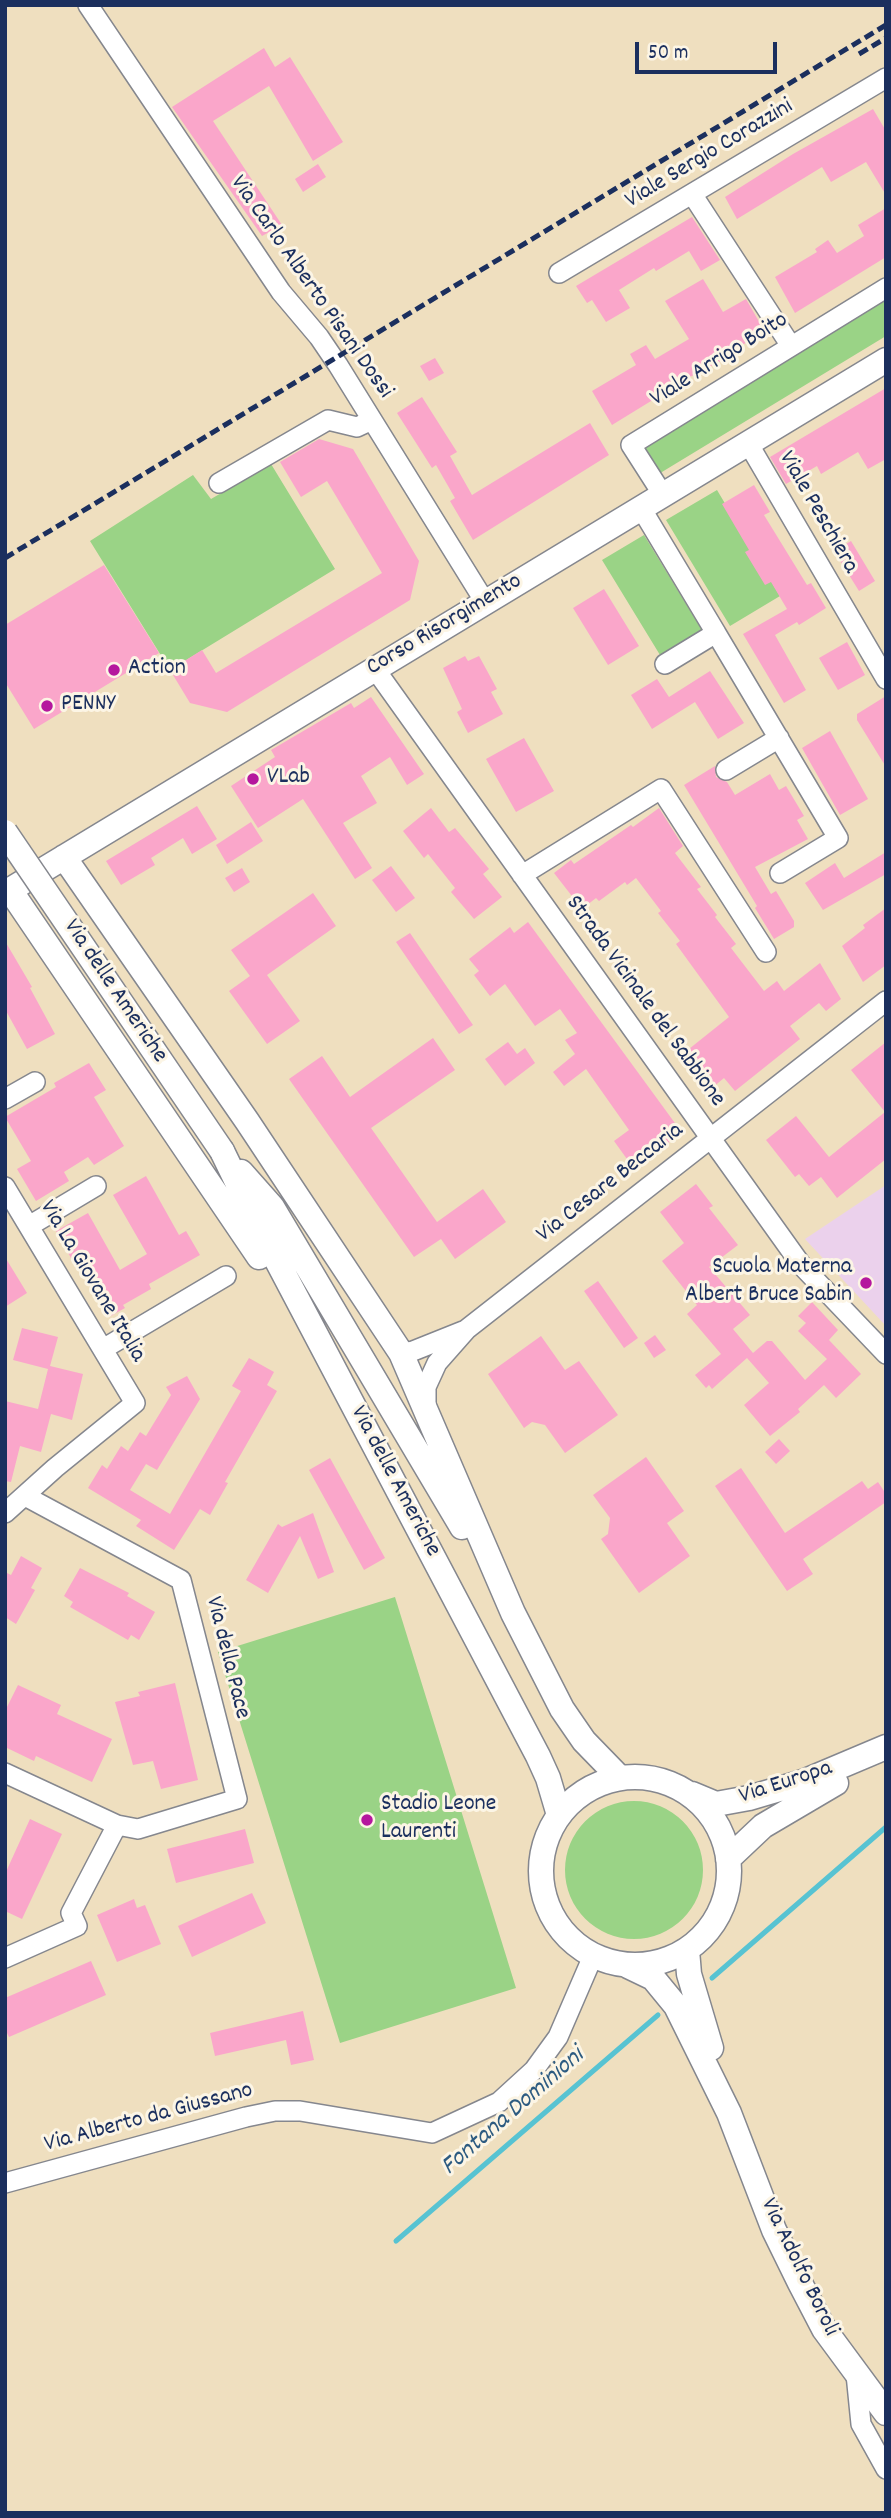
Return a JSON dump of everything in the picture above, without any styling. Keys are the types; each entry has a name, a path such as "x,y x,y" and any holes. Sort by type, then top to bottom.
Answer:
{"main road":[{"name":"Corso Risorgimento","path":"8,891 886,360"},
{"name":"Via delle Americhe","path":"5,832 222,1151 272,1207 513,1613"},
{"path":"64,857 247,1121 401,1353 513,1613 562,1709 584,1741 619,1777"},
{"path":"8,891 332,1364"},
{"name":"Via delle Americhe","path":"222,1151 255,1219 538,1756 559,1815"},
{"path":"334,1311 369,1346 381,1353 401,1353"},
{"name":"Via Europa","path":"685,1792 716,1804 749,1798 803,1782 886,1747"},
{"name":"Via Europa","path":"728,1859 763,1826 886,1756"},
{"path":"619,1777 647,1777 667,1782 685,1792 701,1805 714,1821 723,1839 728,1859 724,1901 716,1920 702,1938 687,1950 669,1960 649,1965 628,1966 593,1956 571,1941 554,1921 543,1897 540,1870 543,1850 559,1815 568,1803 585,1790 619,1777"},
{"name":"Via Adolfo Boroli","path":"687,1950 695,1996 729,2113 774,2230 824,2329 886,2413"},
{"name":"Via Adolfo Boroli","path":"628,1966 653,1978 676,2006 729,2113"}],"street":[{"name":"Via Carlo Alberto Pisani Dossi","path":"88,5 281,292 319,337 485,603"},
{"name":"Viale Sergio Corazzini","path":"559,273 886,78"},
{"path":"692,194 791,346"},
{"name":"Viale Arrigo Boito","path":"663,495 631,446 886,288"},
{"path":"219,483 328,420 357,427 372,420"},
{"name":"Viale Peschiera","path":"748,443 886,679"},
{"path":"641,508 838,838 780,873"},
{"path":"665,664 716,633"},
{"name":"Strada Vicinale del Sabbione","path":"375,669 802,1266 886,1354"},
{"path":"726,770 779,738"},
{"path":"522,875 661,789 766,952"},
{"name":"Via Cesare Beccaria","path":"426,1411 426,1387 437,1363 467,1329 886,1001"},
{"path":"5,1099 35,1082"},
{"path":"29,1226 96,1186"},
{"name":"Via La Giovane Italia","path":"5,1187 135,1403 25,1496"},
{"path":"103,1349 226,1276"},
{"name":"Via Cesare Beccaria","path":"401,1353 413,1351 467,1329"},
{"path":"5,1513 25,1496"},
{"name":"Via della Pace","path":"5,1773 117,1825 138,1829 237,1799 181,1580 25,1496"},
{"path":"5,1958 77,1926 71,1913 117,1825"},
{"name":"Via Alberto da Giussano","path":"5,2183 275,2111 300,2111 432,2133 499,2102 534,2070 558,2037 593,1956"},
{"path":"856,2374 861,2424 886,2469"}],"shaded area":[{"name":"Scuola Materna Albert Bruce Sabin","path":"886,1185 886,1326 805,1239"}],"green space":[{"path":"886,295 886,336 657,475 643,452 644,442"},
{"path":"271,464 335,569 170,670 90,541 193,475 211,499"},
{"path":"717,490 780,596 730,626 666,520"},
{"path":"644,535 702,630 660,655 602,560"},
{"name":"Stadio Leone Laurenti","path":"395,1597 516,1988 340,2043 218,1652"},
{"path":"634,1801 661,1806 683,1821 698,1843 703,1870 698,1897 683,1919 661,1934 634,1939 607,1934 585,1919 570,1897 565,1870 570,1843 585,1821 607,1806"}],"building":[{"path":"264,48 275,67 290,57 343,142 313,161 269,86 213,121 282,225 262,236 172,107"},
{"path":"873,109 886,131 886,195 866,162 831,182 822,167 737,219 725,197 793,154"},
{"path":"318,164 326,177 303,192 295,179"},
{"path":"886,208 886,257 795,313 775,277 817,252 815,249 828,240 837,253 864,236 858,225"},
{"path":"692,217 720,260 701,271 689,251 656,271 654,268 619,290 630,308 606,322 592,300 587,303 576,286"},
{"path":"703,279 723,312 746,299 765,332 721,357 723,360 612,425 592,391 636,365 630,354 646,345 655,359 689,339 665,301"},
{"path":"435,358 444,373 429,381 420,366"},
{"path":"886,388 886,459 868,469 858,452 821,474 817,466 786,484 770,457"},
{"path":"422,397 457,452 450,456 472,495 590,423 609,455 473,540 450,501 455,498 436,465 432,468 397,413"},
{"path":"319,439 353,449 419,561 410,600 227,712 190,703 170,670 202,650 216,673 382,573 327,481 301,497 280,462"},
{"path":"754,485 770,512 764,515 807,585 811,583 826,608 799,625 797,622 775,635 806,690 784,703 743,634 787,609 771,582 765,585 745,552 749,550 722,504"},
{"path":"851,541 875,581 859,591 834,551"},
{"path":"104,565 159,653 34,729 5,682 5,625"},
{"path":"604,589 639,646 608,665 573,608"},
{"path":"847,642 865,675 838,690 819,658"},
{"path":"465,656 468,661 479,656 497,689 491,692 503,714 468,733 457,712 462,709 443,668"},
{"path":"710,671 744,723 718,739 695,702 652,729 631,695 657,679 669,697"},
{"path":"886,696 886,767 857,720 857,714"},
{"path":"371,697 424,774 407,785 390,757 361,776 377,803 343,823 372,868 355,879 303,799 258,828 231,786 275,757 271,750 351,703 354,708"},
{"path":"830,731 868,799 840,815 802,748"},
{"path":"524,738 554,791 516,812 486,759"},
{"path":"715,766 716,777 727,782 735,795 770,774 779,790 786,786 804,816 797,820 808,839 755,867 771,894 776,891 794,921 794,927 774,939 684,785"},
{"path":"197,806 217,839 192,854 183,838 151,858 155,865 121,885 106,861"},
{"path":"431,808 449,832 455,828 489,869 483,874 502,897 474,919 451,892 455,888 428,854 424,858 403,831"},
{"path":"659,808 683,846 675,853 701,887 697,889 736,944 731,948 764,991 777,981 784,991 820,963 841,999 826,1011 819,1003 790,1026 800,1039 735,1091 724,1078 712,1088 684,1053 729,1017 676,944 680,941 636,878 627,885 625,882 599,901 596,898 582,909 554,873 571,860 574,864"},
{"path":"251,822 263,841 227,864 216,845"},
{"path":"886,852 886,874 823,910 805,883 835,863 844,878"},
{"path":"391,866 415,898 396,912 372,880"},
{"path":"242,868 250,882 234,892 225,878"},
{"path":"313,893 336,926 267,975 300,1021 267,1044 229,991 250,976 231,950"},
{"path":"886,908 886,965 863,982 842,946 865,928 863,925"},
{"path":"528,922 680,1130 676,1133 679,1136 632,1166 614,1141 629,1130 586,1069 564,1086 553,1072 575,1054 565,1040 577,1033 560,1009 535,1026 505,984 490,996 474,975 479,971 469,959 510,927 514,933"},
{"path":"410,933 473,1025 459,1034 396,942"},
{"path":"5,941 55,1034 27,1049 5,1009"},
{"path":"433,1038 455,1070 371,1128 437,1222 483,1189 506,1222 455,1259 441,1239 414,1257 289,1079 322,1056 350,1097"},
{"path":"508,1042 517,1054 525,1048 535,1063 505,1086 485,1059"},
{"path":"886,1042 886,1159 837,1198 821,1177 809,1186 799,1174 795,1177 766,1140 796,1116 829,1157 885,1112 851,1070"},
{"path":"89,1063 106,1090 94,1097 124,1146 94,1165 88,1157 64,1172 69,1181 36,1201 17,1169 31,1161 5,1117 56,1087 54,1083"},
{"path":"146,1176 179,1235 186,1231 200,1255 149,1284 151,1289 123,1305 125,1308 109,1317 56,1231 88,1213 120,1270 147,1254 113,1195"},
{"path":"696,1184 713,1206 709,1208 738,1245 709,1267 750,1315 733,1329 753,1353 767,1341 772,1341 805,1380 827,1359 798,1331 806,1323 798,1316 812,1302 838,1330 829,1340 861,1374 836,1398 824,1385 798,1409 800,1412 770,1436 744,1405 769,1383 747,1358 712,1389 709,1385 706,1388 695,1375 721,1354 687,1314 697,1305 662,1261 684,1243 660,1212"},
{"path":"5,1257 27,1293 5,1307"},
{"path":"598,1281 638,1338 624,1348 584,1291"},
{"path":"22,1328 58,1337 50,1366 83,1374 72,1420 51,1414 41,1452 20,1446 11,1482 5,1481 5,1401 38,1409 48,1369 13,1360"},
{"path":"655,1335 666,1350 654,1358 644,1343"},
{"path":"541,1336 565,1370 579,1361 618,1415 565,1453 545,1425 532,1422 524,1428 488,1374"},
{"path":"249,1358 274,1372 267,1385 277,1391 225,1482 228,1483 210,1515 200,1509 174,1550 136,1526 141,1520 88,1488 102,1465 107,1469 121,1446 128,1451 140,1432 146,1436 171,1395 166,1387 187,1376 200,1399 157,1470 146,1464 130,1490 170,1514 241,1391 232,1386"},
{"path":"779,1439 790,1451 776,1464 765,1452"},
{"path":"646,1457 684,1511 667,1523 690,1556 639,1593 601,1539 608,1534 610,1518 593,1495"},
{"path":"330,1458 385,1558 364,1570 309,1470"},
{"path":"741,1468 785,1533 862,1481 868,1489 878,1482 886,1494 886,1502 803,1559 813,1574 787,1591 715,1486"},
{"path":"313,1513 334,1572 318,1579 300,1536 268,1593 246,1580 278,1524 282,1527"},
{"path":"21,1556 42,1568 31,1588 35,1590 16,1624 5,1617 5,1572 11,1575"},
{"path":"80,1568 129,1593 127,1596 155,1612 139,1640 131,1635 128,1640 70,1607 73,1602 64,1596"},
{"path":"175,1683 198,1780 161,1789 153,1761 133,1765 115,1702 140,1696 138,1692"},
{"path":"18,1685 61,1705 57,1714 112,1739 92,1782 36,1756 34,1761 5,1747 5,1711"},
{"path":"30,1819 62,1834 22,1919 5,1911 5,1874"},
{"path":"245,1829 254,1863 176,1883 167,1849"},
{"path":"252,1893 266,1923 192,1957 178,1926"},
{"path":"134,1899 137,1908 145,1905 161,1944 117,1962 97,1915"},
{"path":"91,1961 106,1995 9,2037 5,2029 5,1998"},
{"path":"303,2011 314,2060 291,2065 286,2040 215,2056 210,2033"}],"waterway":[{"name":"Fontana Dominioni","path":"712,1978 886,1827"},
{"name":"Fontana Dominioni","path":"396,2241 658,2015"}],"railway":[{"path":"5,558 886,25"},
{"path":"859,54 886,38"}],"place":[{"name":"Action","path":"114,670"},
{"name":"PENNY","path":"47,706"},
{"name":"VLab","path":"253,779"},
{"name":"Scuola Materna Albert Bruce Sabin","path":"866,1283"},
{"name":"Stadio Leone Laurenti","path":"367,1820"}]}
